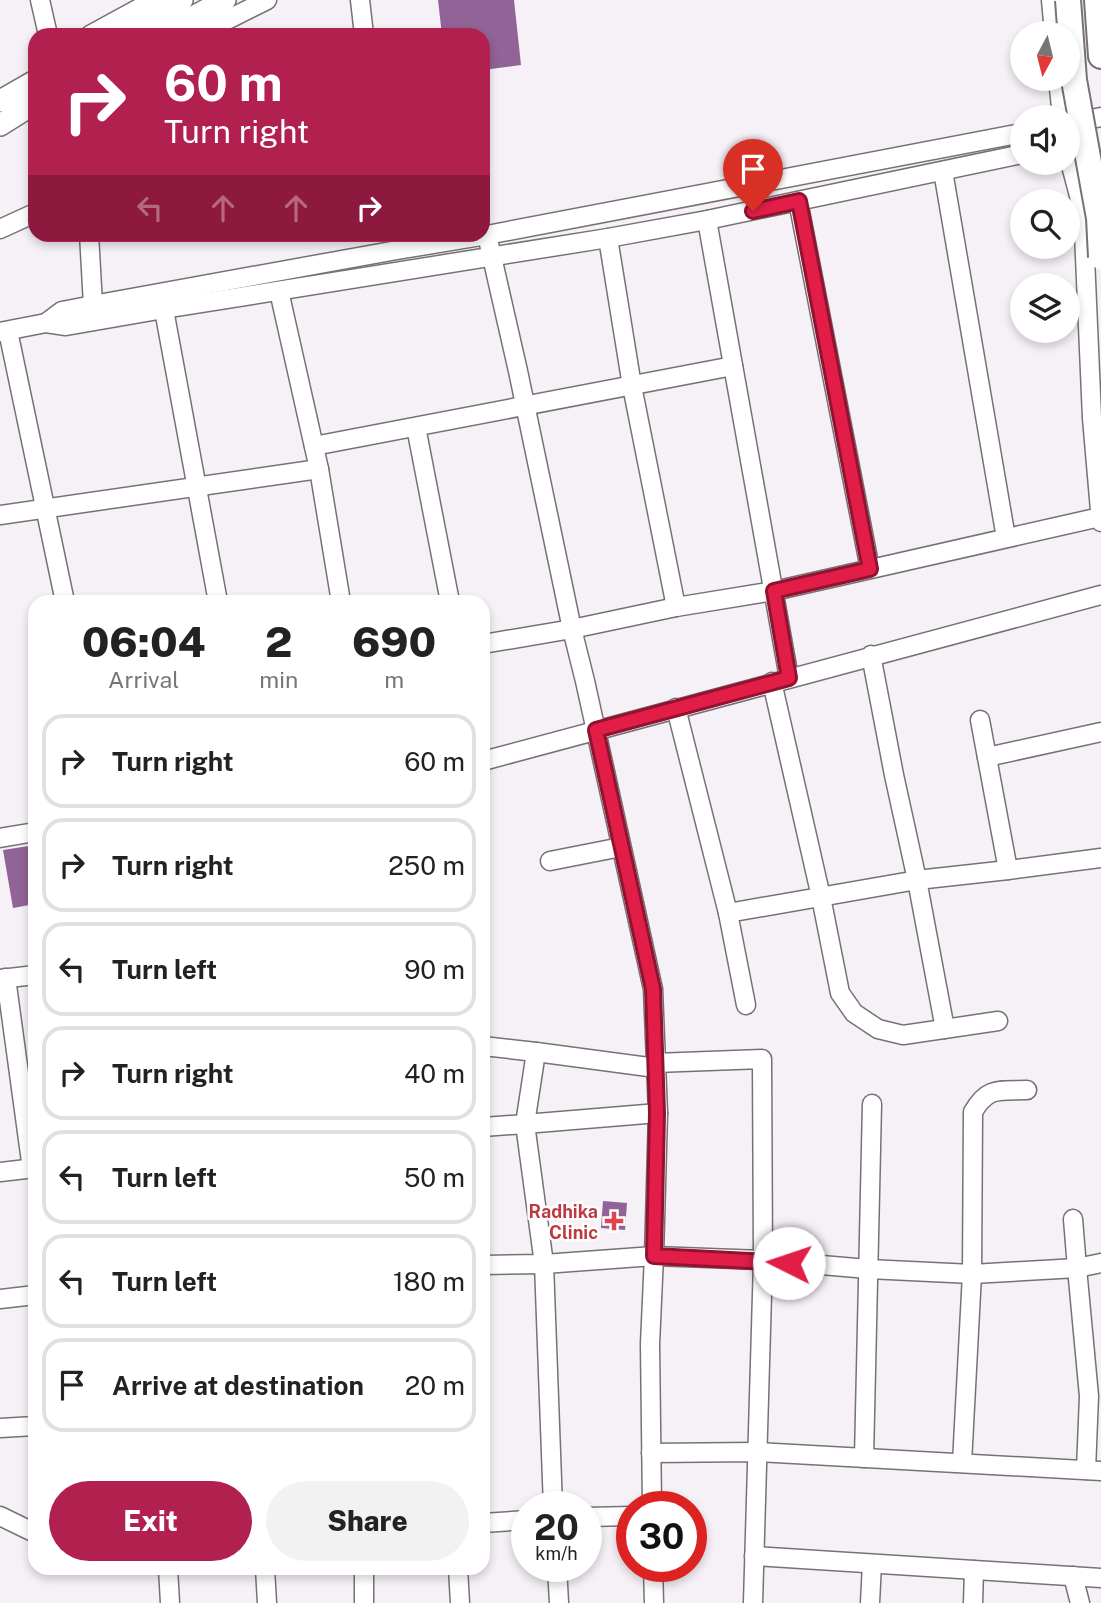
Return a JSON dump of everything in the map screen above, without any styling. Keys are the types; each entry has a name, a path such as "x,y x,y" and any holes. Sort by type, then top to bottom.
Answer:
{"highway":[{"path":"1068,0 1074,80 1099,218 1101,257"},
{"path":"1097,0 1101,56"}],"main road":[{"path":"131,28 182,0"},
{"path":"172,28 225,0"},
{"path":"0,101 28,85"},
{"path":"0,125 28,107"}],"street":[{"path":"40,0 46,28"},
{"path":"103,28 154,0"},
{"path":"211,28 267,0"},
{"path":"360,0 364,28"},
{"path":"1051,0 1053,21"},
{"path":"1080,121 1101,117"},
{"path":"490,234 1010,135"},
{"path":"1080,142 1101,138"},
{"path":"46,323 62,311 93,305 279,291 608,238 708,220 1010,156"},
{"path":"943,170 1006,538"},
{"path":"490,644 676,607 774,591 1100,519 1083,211 1074,175"},
{"path":"799,201 870,569"},
{"path":"0,229 28,216"},
{"path":"708,220 774,591 781,680 840,993 854,1013 878,1029 903,1035 998,1021"},
{"path":"608,238 632,386 676,607"},
{"path":"89,242 93,305"},
{"path":"64,595 4,331 46,323 66,326 396,242"},
{"path":"489,242 653,989 657,1113 650,1344 652,1491"},
{"path":"279,291 314,446 340,595"},
{"path":"162,301 217,595"},
{"path":"314,446 733,366"},
{"path":"416,427 449,595"},
{"path":"0,515 318,469"},
{"path":"490,759 1101,595"},
{"path":"871,655 945,1029"},
{"path":"676,708 728,913 746,1005"},
{"path":"980,720 1008,870"},
{"path":"987,757 1101,732"},
{"path":"0,838 28,833"},
{"path":"550,861 621,847"},
{"path":"728,913 917,880 1101,858"},
{"path":"28,976 3,979 28,1132"},
{"path":"490,1047 655,1065 762,1059 763,1260 753,1603"},
{"path":"536,1052 525,1124 544,1264 552,1491"},
{"path":"962,1463 972,1274 973,1112 979,1100 989,1092 1027,1090"},
{"path":"864,1458 872,1104"},
{"path":"490,1126 657,1113"},
{"path":"0,1172 28,1170"},
{"path":"651,1453 756,1452 1093,1471 1073,1219"},
{"path":"490,1265 654,1256 763,1260 972,1274 1077,1268 1101,1262"},
{"path":"0,1299 28,1296"},
{"path":"0,1428 28,1426"},
{"path":"0,1516 28,1530"},
{"path":"490,1523 511,1521"},
{"path":"754,1556 1101,1578"},
{"path":"870,1603 872,1564"},
{"path":"973,1603 974,1570"},
{"path":"168,1575 170,1603"},
{"path":"265,1575 267,1603"},
{"path":"364,1575 364,1603"},
{"path":"458,1575 460,1603"},
{"path":"1073,1576 1080,1603"},
{"path":"558,1582 559,1603"},
{"path":"653,1582 654,1603"}],"building":[{"path":"438,0 514,0 521,65 490,69 490,28 441,28"},
{"path":"28,846 28,905 13,908 3,850"},
{"path":"603,1201 627,1203 625,1230 601,1228"}],"place":[{"name":"Radhika Clinic","path":"614,1221"}],"route":[{"path":"753,211 799,201 870,569 774,591 789,678 596,730 653,989 657,1113 654,1256 789,1263"}]}
